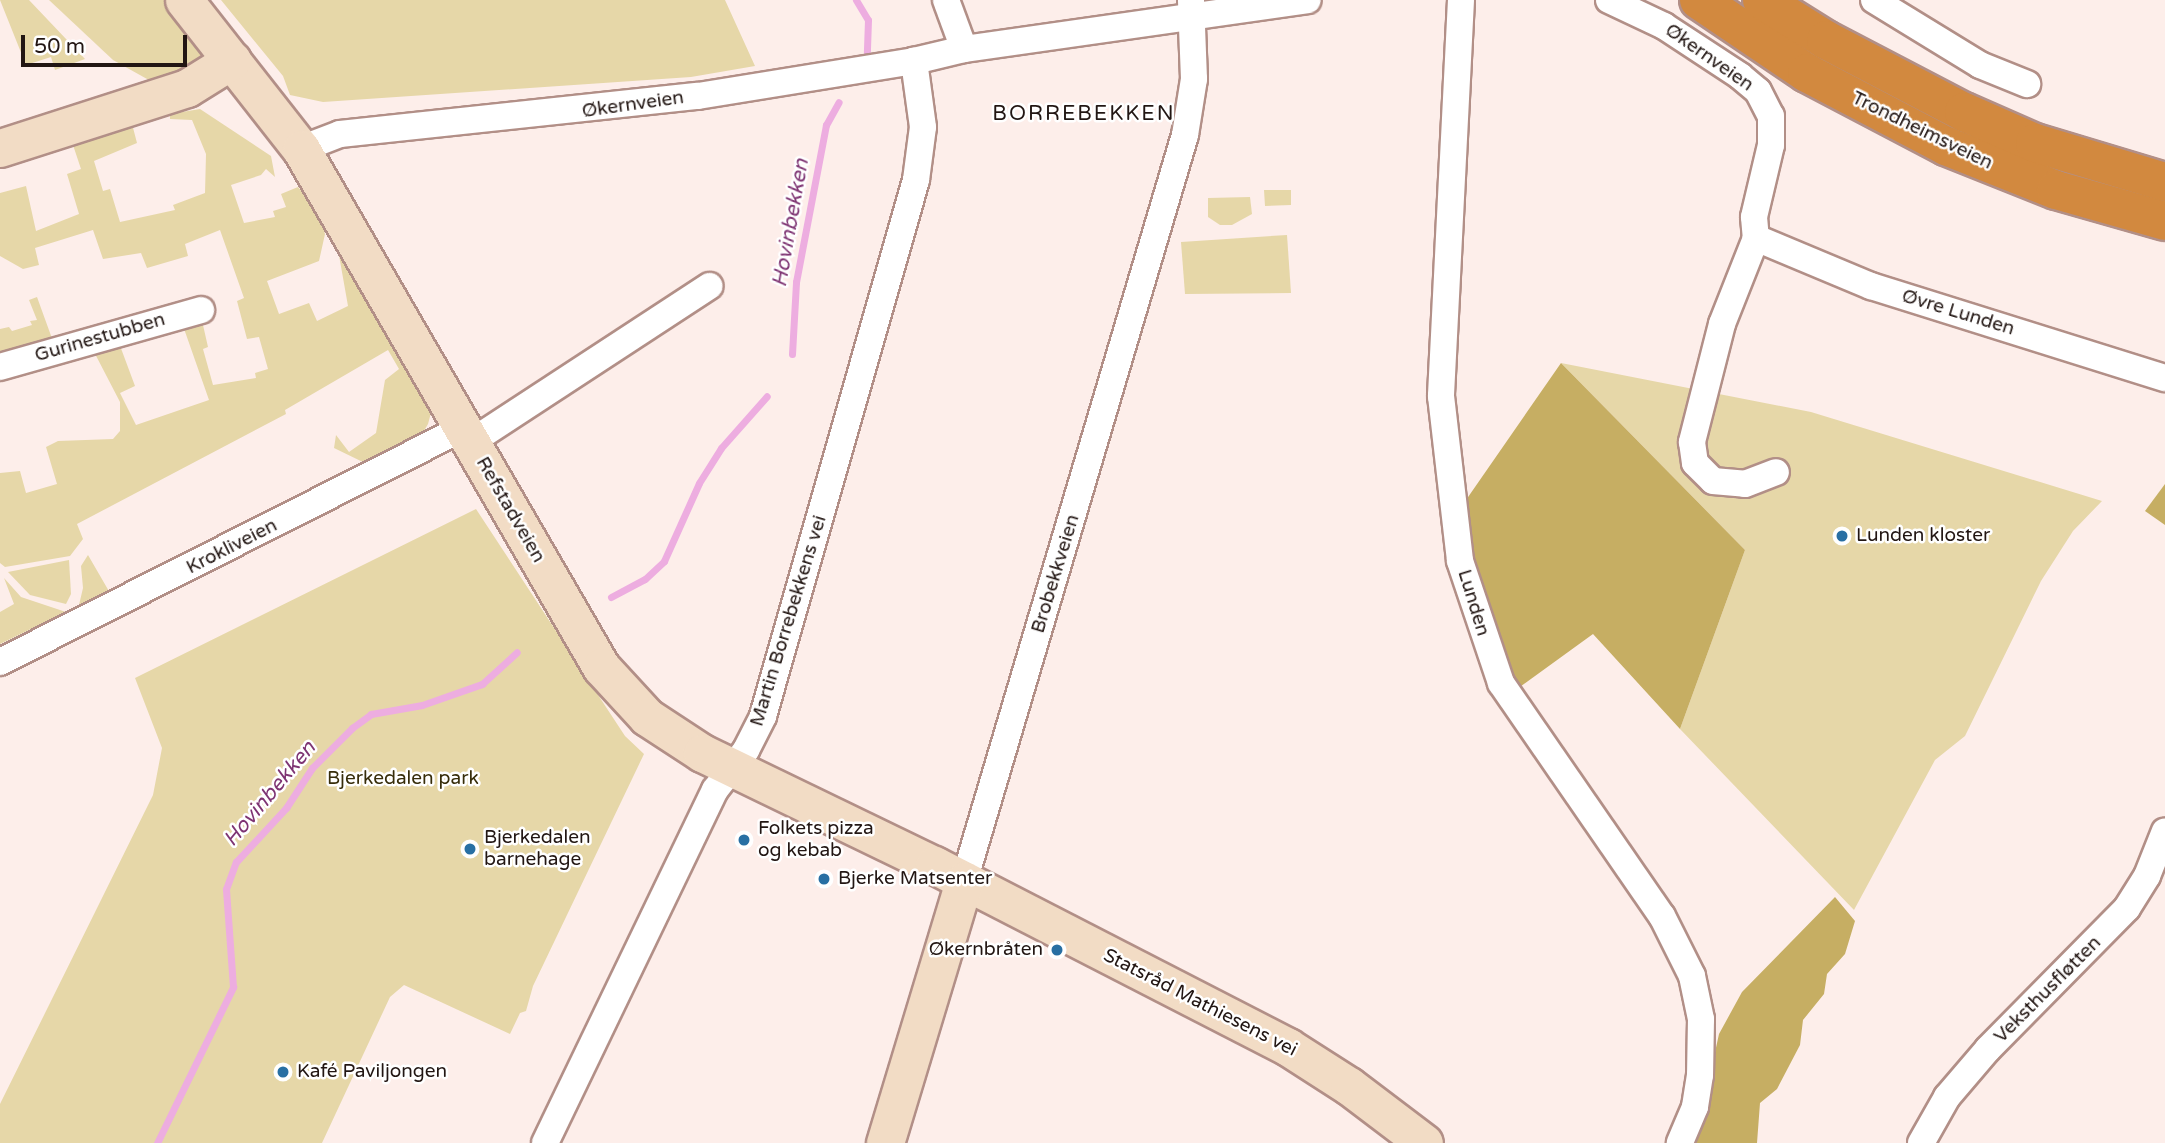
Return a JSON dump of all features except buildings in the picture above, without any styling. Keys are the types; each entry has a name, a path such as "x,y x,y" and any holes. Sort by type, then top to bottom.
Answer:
{"highway":[{"name":"Trondheimsveien","path":"1699,0 1807,73 1946,146 2056,190 2165,221"},
{"name":"Trondheimsveien","path":"1762,0 1847,52 1964,112 2035,143 2165,182"}],"street":[{"name":"Refstadveien","path":"184,0 301,149 601,667 664,731 732,768 964,881"},
{"path":"946,0 964,49"},
{"name":"Økernveien","path":"301,149 340,134 579,112 914,61 964,49 1193,7 1308,0"},
{"name":"Lunden","path":"1461,0 1441,396 1460,561 1501,683 1661,916 1692,976 1701,1018 1700,1075 1695,1107 1680,1143"},
{"name":"Økernveien","path":"1609,0 1664,26 1740,76 1766,105 1771,145 1754,217 1756,238"},
{"path":"1874,0 1904,7 1980,65 2027,84"},
{"name":"Brobekkveien","path":"885,1143 1185,135 1194,79 1193,7"},
{"path":"0,148 187,88 232,60"},
{"name":"Martin Borrebekkens vei","path":"545,1143 715,790 746,750 763,716 916,180 923,127 914,61"},
{"path":"1756,238 1721,324 1700,398 1692,453 1700,470 1722,484 1745,484 1776,472"},
{"name":"Øvre Lunden","path":"1756,238 1871,286 2165,378"},
{"name":"Krokliveien","path":"0,662 467,435 513,418 709,286"},
{"name":"Gurinestubben","path":"0,367 201,310"},
{"name":"Veksthusfløtten","path":"1921,1143 1947,1097 1988,1049 2127,908 2147,876 2165,831"},
{"name":"Statsråd Mathiesens vei","path":"964,881 1288,1047 1424,1143"}],"green space":[{"path":"0,0 29,0 85,59 55,70 51,57 26,65"},
{"path":"49,0 169,0 212,55 156,84 113,60"},
{"path":"221,0 725,0 755,66 691,77 323,102 290,95 283,76"},
{"path":"200,109 271,156 275,177 266,169 261,175 231,185 244,223 275,217 273,211 286,207 281,194 298,187 318,211 325,234 319,261 267,281 279,314 309,303 317,321 348,306 334,227 432,409 428,424 421,436 369,465 334,448 336,435 349,452 376,433 385,380 399,369 388,350 285,410 286,414 77,524 83,539 70,556 5,567 0,563 0,473 20,471 26,493 57,484 46,447 58,441 113,439 120,431 120,402 92,348 119,343 135,386 120,393 136,425 209,400 182,323 196,320 203,325 208,347 203,349 213,385 256,378 255,373 268,369 259,337 247,339 237,301 244,298 220,230 185,244 188,256 147,268 141,253 103,259 93,230 35,248 39,265 23,269 0,256 0,193 26,186 36,231 79,214 67,174 81,169 73,145 14,161 131,120 137,143 94,161 103,191 110,189 120,222 175,210 173,205 205,193 206,154 192,120 170,119 170,114"},
{"path":"1264,190 1291,190 1291,205 1265,206"},
{"path":"1250,197 1252,214 1232,225 1220,225 1208,217 1208,198"},
{"path":"1287,235 1291,293 1185,294 1181,242"},
{"path":"37,297 54,344 0,358 0,329 9,327 12,331 32,325 30,321 37,320 29,300"},
{"path":"1561,363 1811,412 2102,501 2073,531 2041,581 1965,736 1935,760 1854,910 1680,729 1745,550"},
{"name":"Bjerkedalen park","path":"476,509 625,736 644,754 533,986 526,1011 520,1013 510,1034 404,985 390,997 322,1143 0,1143 0,1104 153,795 162,748 135,678"},
{"path":"88,555 110,593 79,605 83,588 81,566"},
{"path":"69,560 71,594 66,604 30,595 8,572"},
{"path":"4,578 21,597 66,612 0,644 0,612 14,604"}],"shaded area":[{"path":"1561,363 1745,550 1680,729 1593,634 1517,689 1475,586 1466,500"},
{"path":"2165,484 2165,525 2145,511"},
{"path":"1835,897 1855,921 1845,954 1827,974 1824,994 1803,1020 1800,1045 1777,1089 1760,1103 1757,1143 1695,1143 1719,1034 1742,992"}],"waterway":[{"name":"Hovinbekken","path":"856,0 868,20 867,52"},
{"name":"Hovinbekken","path":"792,354 796,282 826,125 839,102"},
{"name":"Hovinbekken","path":"611,597 645,579 664,561 699,483 721,448 767,396"},
{"name":"Hovinbekken","path":"157,1143 233,987 226,889 236,862 286,808 312,768 352,728 371,714 422,705 482,684 517,652"}],"place":[{"name":"Lunden kloster","path":"1842,536"},
{"name":"Folkets pizza og kebab","path":"744,840"},
{"name":"Bjerkedalen barnehage","path":"470,849"},
{"name":"Bjerke Matsenter","path":"824,879"},
{"name":"Økernbråten","path":"1057,950"},
{"name":"Kafé Paviljongen","path":"283,1072"}],"district":[{"name":"BORREBEKKEN","path":"1084,114"}]}
